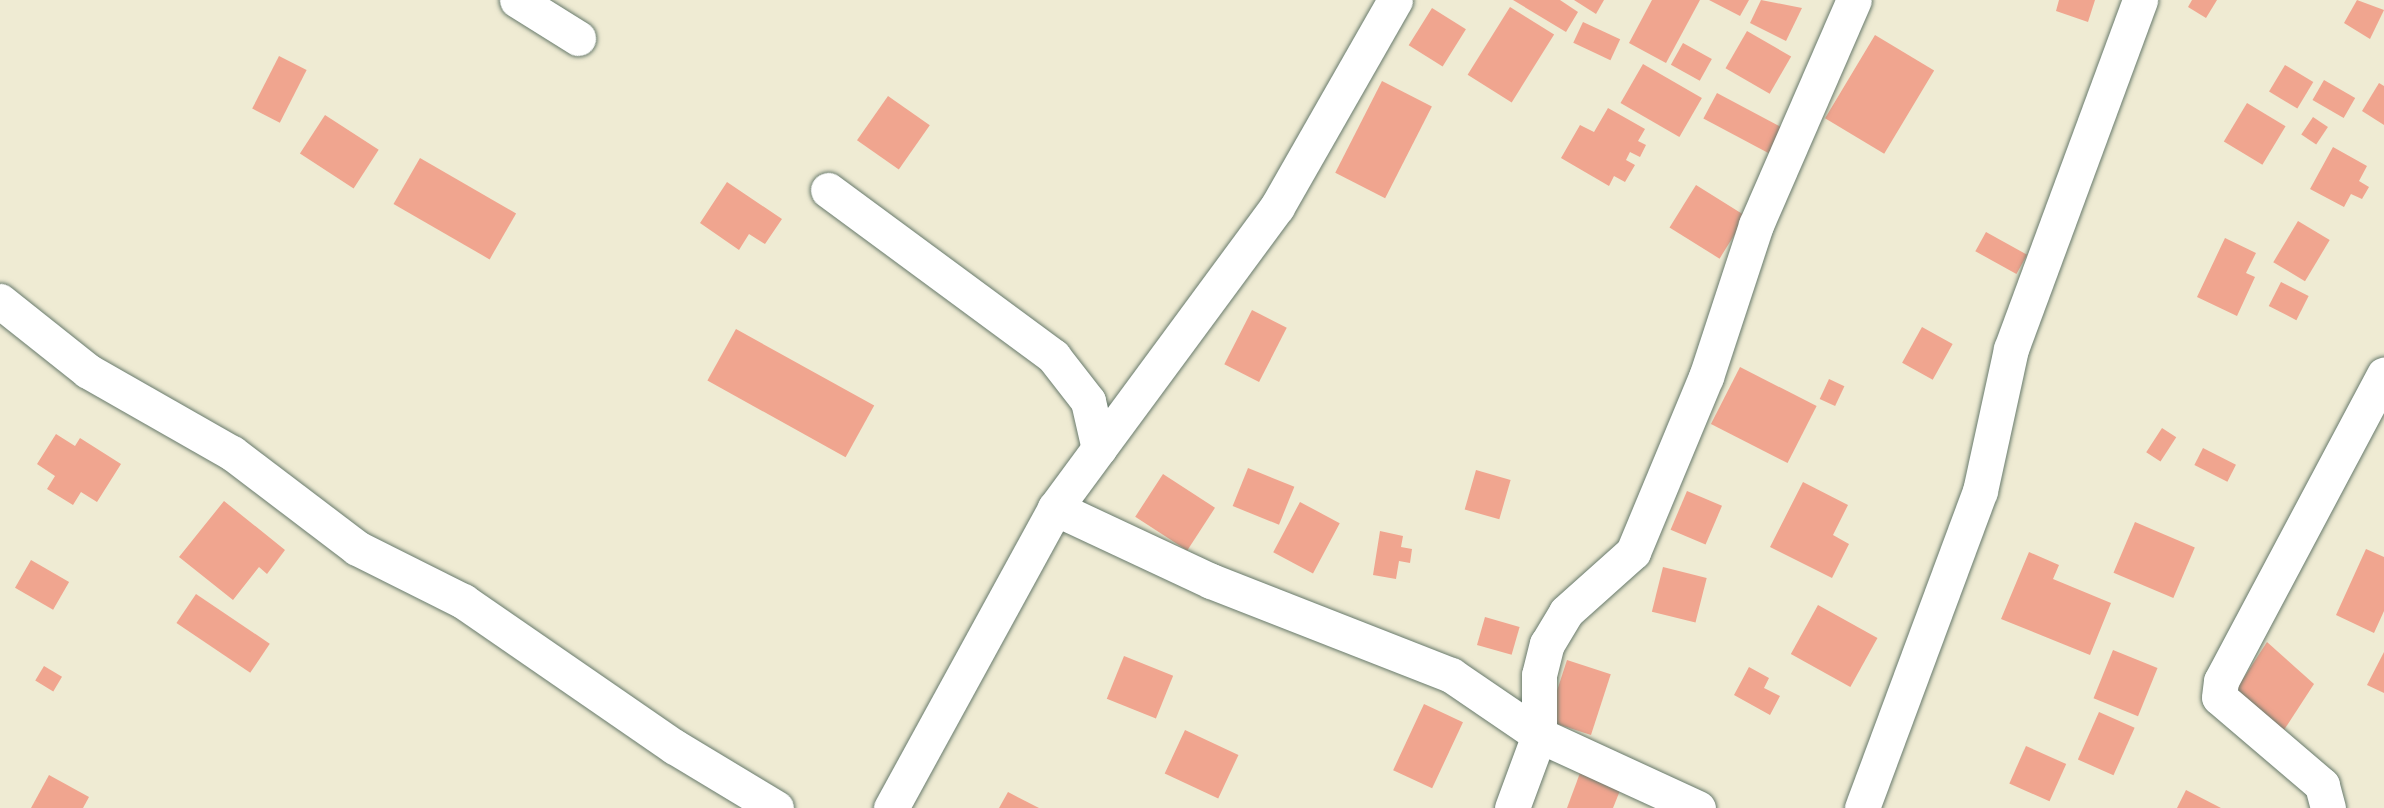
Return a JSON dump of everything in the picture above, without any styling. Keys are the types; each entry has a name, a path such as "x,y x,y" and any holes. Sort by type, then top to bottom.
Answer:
{"street":[{"path":"517,0 578,38"},
{"path":"891,808 1055,508 1277,207 1395,0"},
{"path":"1512,808 1539,734 1539,676 1547,644 1566,612 1633,552 1706,377 1756,225 1854,0"},
{"path":"1862,808 1976,504 2011,349 2140,0"},
{"path":"828,190 1053,356 1088,401 1099,449"},
{"path":"0,301 88,370 232,453 357,548 463,600 675,747 776,808"},
{"path":"2328,808 2322,785 2218,697 2270,586 2384,375"},
{"path":"1055,508 1212,580 1451,675 1539,734 1698,808"}],"building":[{"path":"1513,0 1560,0 1578,12 1566,32"},
{"path":"1574,0 1604,0 1596,14"},
{"path":"1652,0 1700,0 1666,63 1629,43"},
{"path":"1709,0 1749,0 1740,16"},
{"path":"1761,0 1802,8 1786,41 1750,23"},
{"path":"2059,0 2095,0 2088,22 2056,11"},
{"path":"2192,0 2217,0 2206,18 2188,7"},
{"path":"2357,0 2384,10 2370,39 2344,23"},
{"path":"1510,7 1554,35 1512,102 1468,75"},
{"path":"1432,8 1466,29 1443,67 1409,45"},
{"path":"1583,22 1620,39 1610,60 1573,43"},
{"path":"1747,31 1791,56 1770,94 1726,68"},
{"path":"1875,35 1934,71 1884,154 1825,118"},
{"path":"1683,43 1712,59 1700,81 1671,65"},
{"path":"279,56 307,70 280,123 252,109"},
{"path":"1643,64 1702,98 1679,137 1620,103"},
{"path":"2285,65 2313,82 2297,109 2269,92"},
{"path":"2324,80 2355,98 2344,118 2312,100"},
{"path":"1382,81 1432,106 1385,198 1335,173"},
{"path":"2379,83 2384,86 2384,125 2362,111"},
{"path":"1717,93 1782,128 1769,153 1703,119"},
{"path":"888,96 930,125 899,169 857,140"},
{"path":"2247,103 2286,126 2262,165 2224,142"},
{"path":"1608,108 1645,129 1638,141 1646,145 1640,157 1630,152 1626,160 1635,165 1625,182 1614,176 1609,186 1561,158 1580,125 1594,132"},
{"path":"325,115 379,150 354,188 300,154"},
{"path":"2313,117 2328,127 2316,144 2301,134"},
{"path":"2333,147 2367,166 2359,181 2369,187 2362,199 2351,194 2344,207 2310,189"},
{"path":"420,158 516,213 490,259 394,204"},
{"path":"727,182 782,219 765,244 749,234 739,250 700,223"},
{"path":"1696,185 1746,216 1720,259 1670,227"},
{"path":"2298,221 2330,240 2305,281 2273,262"},
{"path":"1986,232 2027,255 2016,274 1975,251"},
{"path":"2225,238 2256,253 2246,273 2255,277 2237,316 2197,297"},
{"path":"2281,282 2309,296 2296,320 2269,306"},
{"path":"1252,310 1287,328 1259,382 1224,364"},
{"path":"1922,327 1953,344 1933,380 1902,363"},
{"path":"736,329 874,406 846,457 707,381"},
{"path":"1740,367 1817,406 1788,463 1711,424"},
{"path":"1829,379 1844,386 1835,406 1820,399"},
{"path":"2162,428 2176,437 2160,462 2146,452"},
{"path":"56,434 75,446 80,438 121,464 97,502 81,492 73,505 47,489 55,476 37,464"},
{"path":"2203,448 2236,465 2227,482 2194,465"},
{"path":"1248,468 1294,487 1279,525 1233,506"},
{"path":"1476,470 1511,480 1499,519 1465,509"},
{"path":"1163,474 1215,508 1187,551 1135,517"},
{"path":"1803,482 1848,505 1833,535 1849,544 1832,578 1770,547"},
{"path":"1687,491 1722,506 1706,545 1671,530"},
{"path":"224,501 285,550 267,574 259,567 233,600 179,557"},
{"path":"1300,502 1340,523 1313,573 1273,552"},
{"path":"2135,522 2195,547 2173,598 2114,573"},
{"path":"1380,531 1403,536 1401,547 1412,549 1410,563 1399,561 1396,579 1373,575"},
{"path":"2366,549 2384,557 2384,611 2374,633 2336,615"},
{"path":"2029,552 2059,565 2053,579 2111,603 2090,655 2001,619"},
{"path":"31,560 69,582 53,610 15,588"},
{"path":"1663,567 1707,578 1696,623 1652,612"},
{"path":"196,594 270,644 250,673 176,623"},
{"path":"1818,605 1877,638 1850,687 1791,654"},
{"path":"1485,617 1520,627 1512,655 1477,645"},
{"path":"2267,642 2314,684 2284,730 2232,696"},
{"path":"2113,650 2158,668 2138,716 2094,698"},
{"path":"2384,652 2384,693 2367,685"},
{"path":"1124,656 1173,676 1156,719 1107,699"},
{"path":"1567,660 1611,674 1591,735 1547,721"},
{"path":"44,666 62,677 53,691 35,681"},
{"path":"1749,667 1769,678 1764,688 1780,696 1770,715 1734,695"},
{"path":"1424,704 1463,722 1432,788 1393,770"},
{"path":"2099,712 2135,728 2113,775 2078,760"},
{"path":"1185,730 1238,755 1218,798 1165,774"},
{"path":"2026,746 2066,764 2050,801 2009,783"},
{"path":"1580,773 1621,788 1613,808 1567,808"},
{"path":"49,775 89,797 83,808 31,808"},
{"path":"2186,790 2221,808 2177,808"},
{"path":"1008,792 1039,808 999,808"}]}
